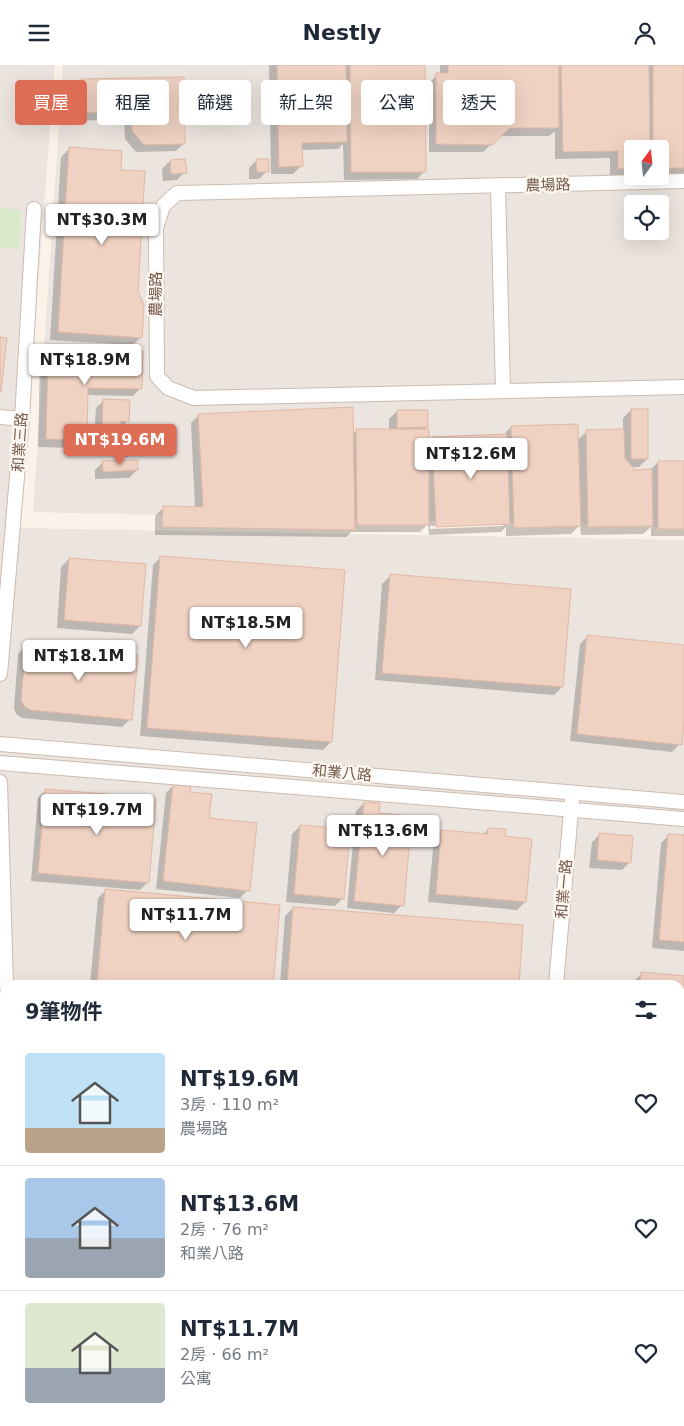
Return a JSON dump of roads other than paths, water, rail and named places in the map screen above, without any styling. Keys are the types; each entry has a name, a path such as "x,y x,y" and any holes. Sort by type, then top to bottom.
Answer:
{"street":[{"name":"農場路","path":"684,181 177,193 163,206 156,228 157,376 168,388 194,398 684,387"},
{"path":"498,186 504,391"},
{"name":"和業三路","path":"0,674 4,583 22,419 34,209"},
{"path":"0,417 22,419"},
{"name":"和業八路","path":"0,744 684,802"},
{"name":"和業八路","path":"0,763 571,808 684,819"},
{"path":"0,782 6,980"},
{"name":"和業一路","path":"556,980 572,793"}]}
